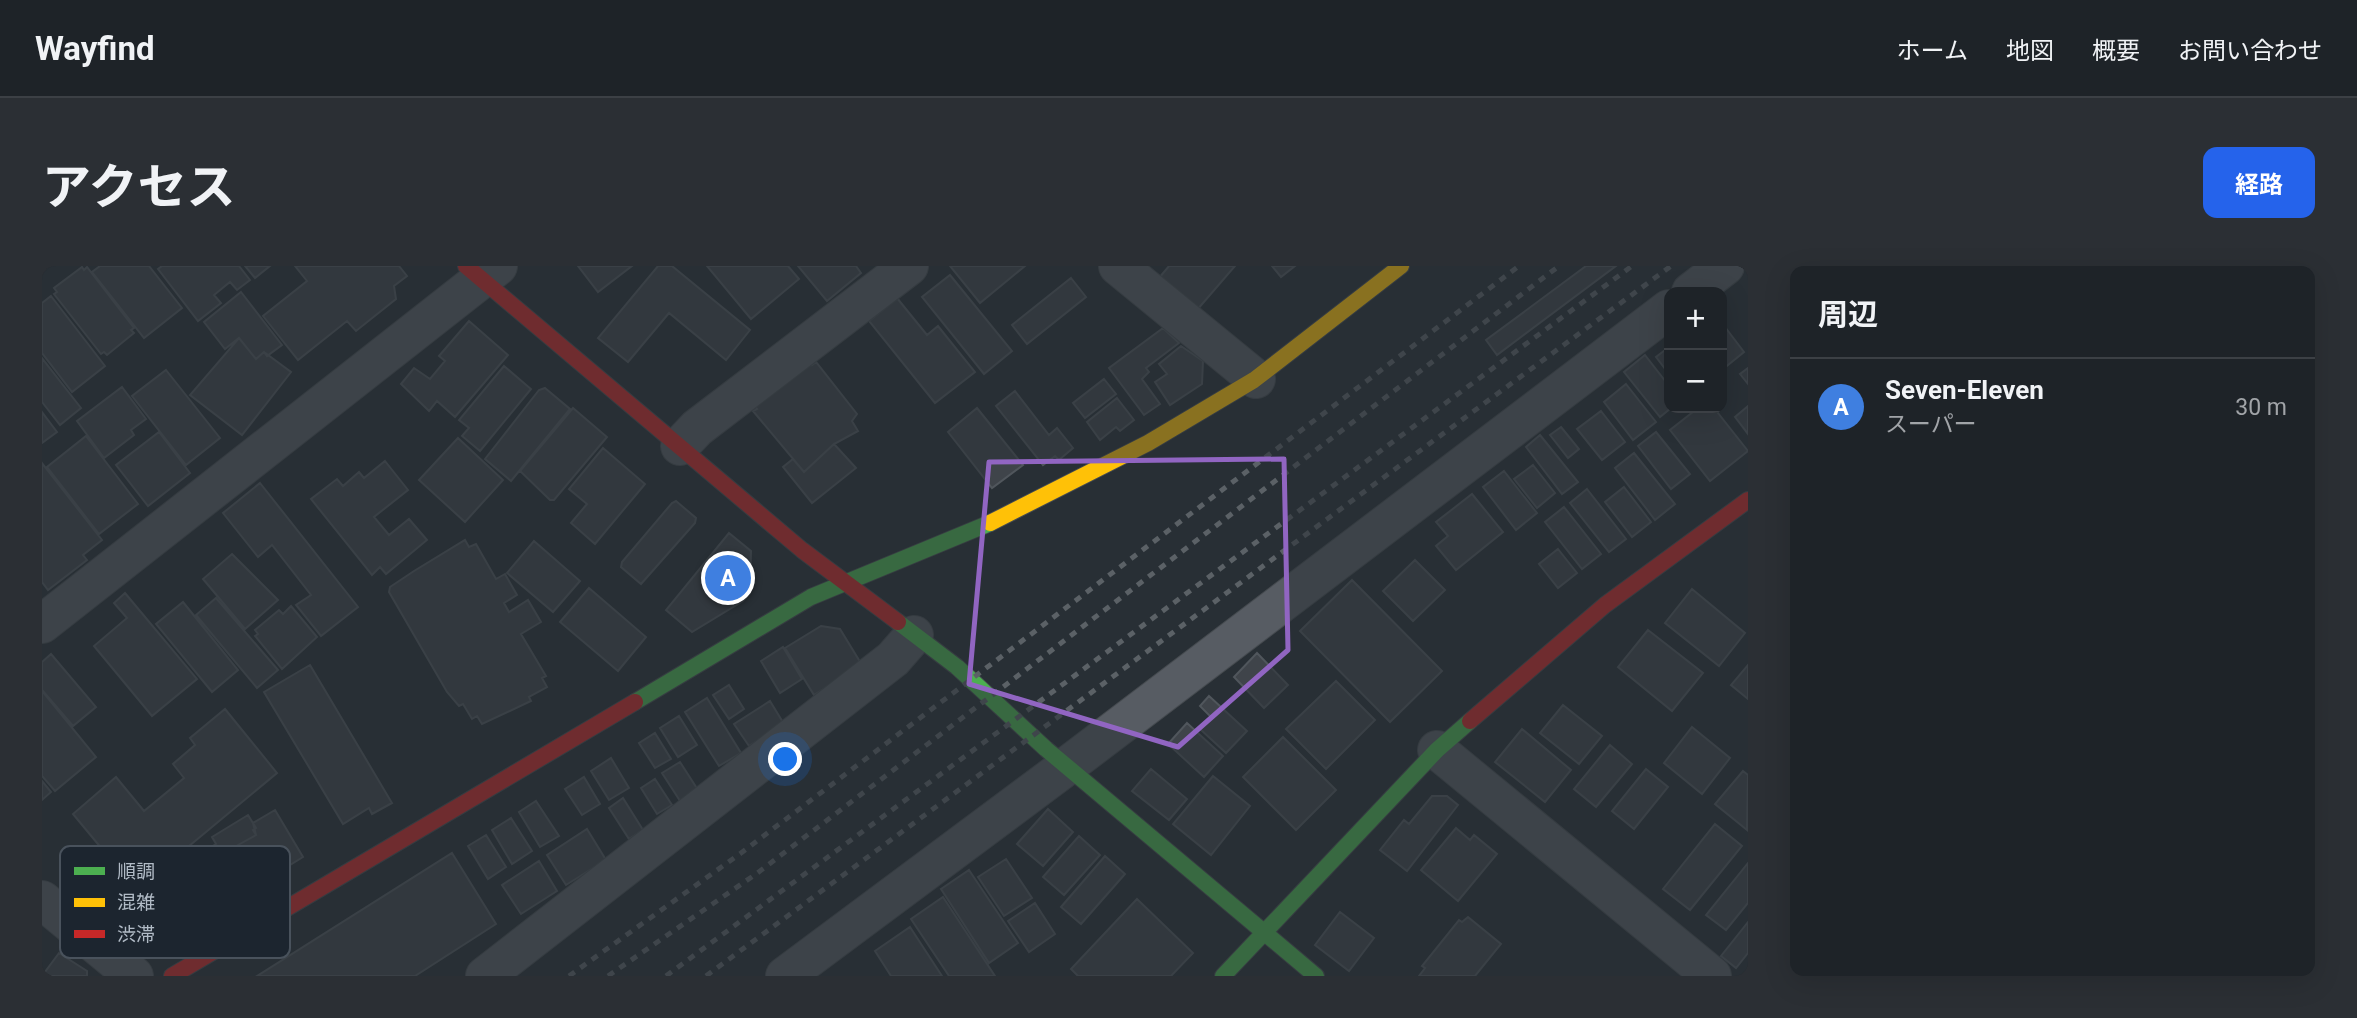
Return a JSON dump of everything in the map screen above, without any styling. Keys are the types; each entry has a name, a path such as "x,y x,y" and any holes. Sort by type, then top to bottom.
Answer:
{"street":[{"path":"680,446 697,428 909,266"},
{"path":"1118,266 1256,379"},
{"path":"290,906 811,597 880,573 1044,500 1256,379 1401,266"},
{"path":"1698,287 1725,266"},
{"path":"1737,266 1748,276"},
{"path":"42,624 482,270 680,446 847,584 957,667 1067,766 1316,976"},
{"path":"785,976 1067,766 1664,313"},
{"path":"1223,976 1437,750 1605,605 1748,500"},
{"path":"485,976 893,659 914,635"},
{"path":"1437,750 1712,976"},
{"path":"42,900 60,915"},
{"path":"112,958 134,976"},
{"path":"172,976 202,958"}],"highlighted area":[{"path":"1284,459 1288,650 1178,747 969,684 989,462"}],"building":[{"path":"100,266 149,266 182,308 144,338 92,272"},
{"path":"162,266 239,266 250,280 237,290 230,282 214,295 221,303 198,321 158,269"},
{"path":"245,266 270,266 255,278"},
{"path":"295,266 399,266 407,276 394,286 396,299 356,331 347,321 298,360 263,316 307,281"},
{"path":"578,266 632,266 598,292"},
{"path":"658,266 672,266 750,330 726,360 669,313 628,362 598,338"},
{"path":"707,266 788,266 799,279 751,319"},
{"path":"798,266 856,266 861,273 827,301"},
{"path":"950,266 1025,266 980,303"},
{"path":"1169,266 1235,266 1197,310 1159,278"},
{"path":"1272,266 1295,266 1281,277"},
{"path":"1586,266 1616,266 1497,355 1486,340"},
{"path":"82,267 84,270 87,267 134,328 131,330 134,333 107,355 104,352 101,354 54,294 57,292 54,288"},
{"path":"950,275 1012,351 984,374 922,297"},
{"path":"1071,278 1086,297 1027,344 1012,325"},
{"path":"241,292 282,345 267,356 264,352 256,359 239,338 225,349 204,322"},
{"path":"51,296 105,366 72,392 42,353 42,303"},
{"path":"897,298 927,335 938,326 975,372 935,403 869,321"},
{"path":"469,321 508,355 455,417 437,401 429,411 401,384 414,368 430,379 445,361 439,356"},
{"path":"1163,328 1179,343 1146,368 1149,372 1142,379 1160,404 1144,415 1109,368"},
{"path":"1727,330 1744,352 1727,366"},
{"path":"239,338 256,359 264,352 291,372 242,435 190,395"},
{"path":"1181,346 1203,361 1202,384 1170,405 1155,382 1167,374 1159,364"},
{"path":"1664,351 1664,367 1656,357"},
{"path":"1645,355 1664,380 1665,413 1660,417 1624,372"},
{"path":"42,358 81,408 60,425 42,402"},
{"path":"809,360 812,365 816,362 857,414 852,421 858,431 834,444 804,472 753,411 757,409 753,404"},
{"path":"504,366 531,389 480,451 462,436 469,428 459,420"},
{"path":"1748,368 1748,384 1740,374"},
{"path":"166,370 220,438 186,465 132,396"},
{"path":"1104,379 1116,394 1085,418 1073,403"},
{"path":"1626,384 1656,422 1633,440 1604,402"},
{"path":"122,387 146,419 131,430 134,435 104,458 77,421"},
{"path":"545,388 570,409 511,481 485,459 539,390"},
{"path":"1015,391 1049,435 1057,428 1073,448 1059,460 1055,456 1043,465 996,406"},
{"path":"1117,398 1134,420 1120,431 1116,427 1100,440 1087,422"},
{"path":"1748,406 1748,434 1735,417"},
{"path":"573,408 607,437 554,500 550,500 520,471"},
{"path":"977,408 1023,465 992,488 948,432"},
{"path":"1601,411 1625,442 1602,460 1577,429"},
{"path":"42,412 57,432 42,443"},
{"path":"1692,413 1718,413 1748,451 1710,481 1670,430"},
{"path":"1561,427 1579,449 1568,458 1550,435"},
{"path":"159,432 190,473 148,506 116,465"},
{"path":"1656,432 1690,474 1671,489 1638,446"},
{"path":"1540,435 1578,482 1562,494 1526,447"},
{"path":"86,436 138,504 99,534 47,467"},
{"path":"458,438 503,480 465,522 419,480"},
{"path":"834,444 856,468 812,503 783,467 793,459 804,472"},
{"path":"603,448 645,484 595,544 571,523 587,504 569,489"},
{"path":"1634,453 1675,504 1655,520 1615,468"},
{"path":"385,461 408,490 374,517 389,535 409,519 427,540 386,574 380,567 372,575 311,499 337,479 343,486 359,472 364,478"},
{"path":"42,463 102,540 83,555 87,560 48,590 42,582"},
{"path":"1533,465 1555,493 1537,508 1514,479"},
{"path":"1504,471 1537,513 1516,530 1483,487"},
{"path":"260,483 358,607 321,636 296,605 311,595 272,545 258,557 223,513"},
{"path":"1624,487 1651,522 1632,537 1605,502"},
{"path":"1587,489 1626,539 1609,552 1570,503"},
{"path":"1472,494 1503,532 1456,570 1436,546 1448,536 1436,522"},
{"path":"676,501 696,518 695,523 641,584 621,567 622,562"},
{"path":"1564,507 1601,554 1582,569 1545,522"},
{"path":"729,533 751,551 750,593 743,601 692,632 666,610"},
{"path":"465,540 469,547 476,544 496,579 505,574 517,595 504,603 509,612 528,600 541,622 521,634 546,676 542,678 547,687 529,697 531,701 482,724 477,716 472,719 463,704 459,706 447,692 389,592 390,587"},
{"path":"534,541 580,581 553,612 507,573"},
{"path":"1558,549 1577,573 1558,588 1539,564"},
{"path":"232,554 278,600 245,629 203,579"},
{"path":"1415,560 1445,590 1413,621 1383,591"},
{"path":"1352,580 1442,671 1390,722 1300,631"},
{"path":"589,588 646,637 618,671 560,622"},
{"path":"1692,589 1745,633 1719,666 1665,623"},
{"path":"125,593 197,679 152,716 94,646 127,618 114,603"},
{"path":"216,598 278,670 257,688 196,615"},
{"path":"183,602 238,670 212,692 156,624"},
{"path":"291,606 317,637 282,669 255,636 258,634 255,630 279,610 283,614"},
{"path":"821,626 840,629 862,665 814,695 785,648"},
{"path":"1648,630 1703,673 1672,711 1618,667"},
{"path":"783,647 802,679 780,693 761,661"},
{"path":"1257,653 1288,685 1264,708 1234,677"},
{"path":"51,654 96,707 73,726 42,690 42,662"},
{"path":"310,665 392,803 372,814 369,808 343,824 264,692"},
{"path":"1748,665 1748,699 1731,685"},
{"path":"1336,681 1375,720 1326,769 1286,729"},
{"path":"729,685 744,709 729,719 713,695"},
{"path":"42,691 96,757 55,791 42,776"},
{"path":"1209,696 1247,731 1226,753 1200,729 1211,717 1200,706"},
{"path":"707,698 741,753 719,766 685,712"},
{"path":"770,701 784,724 749,746 734,724"},
{"path":"1563,705 1602,736 1579,764 1540,733"},
{"path":"225,709 277,773 189,846 100,846 73,814 116,777 144,811 184,778 173,764 195,745 190,738"},
{"path":"679,716 697,745 678,757 660,728"},
{"path":"1187,723 1223,756 1204,777 1168,744"},
{"path":"1692,727 1730,758 1702,794 1664,763"},
{"path":"1522,729 1571,770 1545,802 1495,762"},
{"path":"655,733 671,759 655,768 639,743"},
{"path":"1283,737 1336,790 1296,830 1243,777"},
{"path":"1610,745 1632,764 1596,807 1574,789"},
{"path":"611,758 629,788 609,800 591,771"},
{"path":"680,762 698,790 680,801 662,773"},
{"path":"1151,769 1187,799 1169,820 1132,791"},
{"path":"1646,769 1668,787 1634,829 1612,811"},
{"path":"1743,771 1748,775 1747,830 1715,804"},
{"path":"1213,776 1250,806 1211,855 1173,824"},
{"path":"584,777 600,804 582,815 565,789"},
{"path":"655,779 672,805 657,814 641,788"},
{"path":"42,781 51,792 42,800"},
{"path":"1432,796 1447,796 1458,805 1407,871 1380,850 1404,820 1409,824"},
{"path":"623,798 643,830 629,839 609,808"},
{"path":"536,801 559,836 540,847 519,812"},
{"path":"1048,809 1073,832 1043,866 1017,844"},
{"path":"275,810 303,857 290,865 290,846 239,846 256,835 253,823"},
{"path":"248,815 256,828 253,830 256,835 239,846 213,846 216,844 212,837"},
{"path":"511,818 532,851 512,864 492,830"},
{"path":"1715,824 1742,846 1690,910 1663,889"},
{"path":"1456,828 1470,840 1474,835 1497,854 1458,901 1421,870"},
{"path":"587,829 606,860 566,885 547,855"},
{"path":"486,835 506,867 488,879 468,846"},
{"path":"1079,836 1100,855 1064,895 1043,877"},
{"path":"452,853 496,924 415,976 257,976 286,958 290,958 290,955"},
{"path":"1105,856 1125,874 1081,924 1061,907"},
{"path":"1006,859 1032,898 1004,916 978,877"},
{"path":"539,861 557,891 521,914 502,885"},
{"path":"1748,863 1748,903 1726,930 1706,915"},
{"path":"969,870 1018,943 989,963 941,889"},
{"path":"943,897 995,976 949,976 911,919"},
{"path":"1137,899 1193,953 1171,976 1078,976 1071,969"},
{"path":"1035,903 1055,934 1029,952 1008,921"},
{"path":"1340,912 1374,938 1349,971 1315,945"},
{"path":"1468,917 1501,944 1475,976 1419,976 1425,968 1422,966 1459,920 1462,922"},
{"path":"1748,922 1748,953 1736,968 1721,956"},
{"path":"910,927 942,976 891,976 875,951"},
{"path":"59,953 60,958 67,958 87,971 87,976 42,976"}],"railway":[{"path":"569,976 741,853 1519,266"},
{"path":"608,976 756,874 1559,266"},
{"path":"666,976 1632,266"},
{"path":"706,976 1671,266"}],"traffic: fast":[{"path":"635,702 811,597 990,523"},
{"path":"898,622 957,667 1046,749 1316,976"},
{"path":"1223,976 1437,750 1470,721"}],"traffic: slow":[{"path":"990,523 1148,443 1254,380 1401,266"}],"traffic: jam":[{"path":"466,266 802,550 898,622"},
{"path":"1470,721 1605,605 1748,500"},
{"path":"290,906 635,702"},
{"path":"172,976 202,958"}],"place":[{"name":"Seven-Eleven","path":"728,578"}]}
